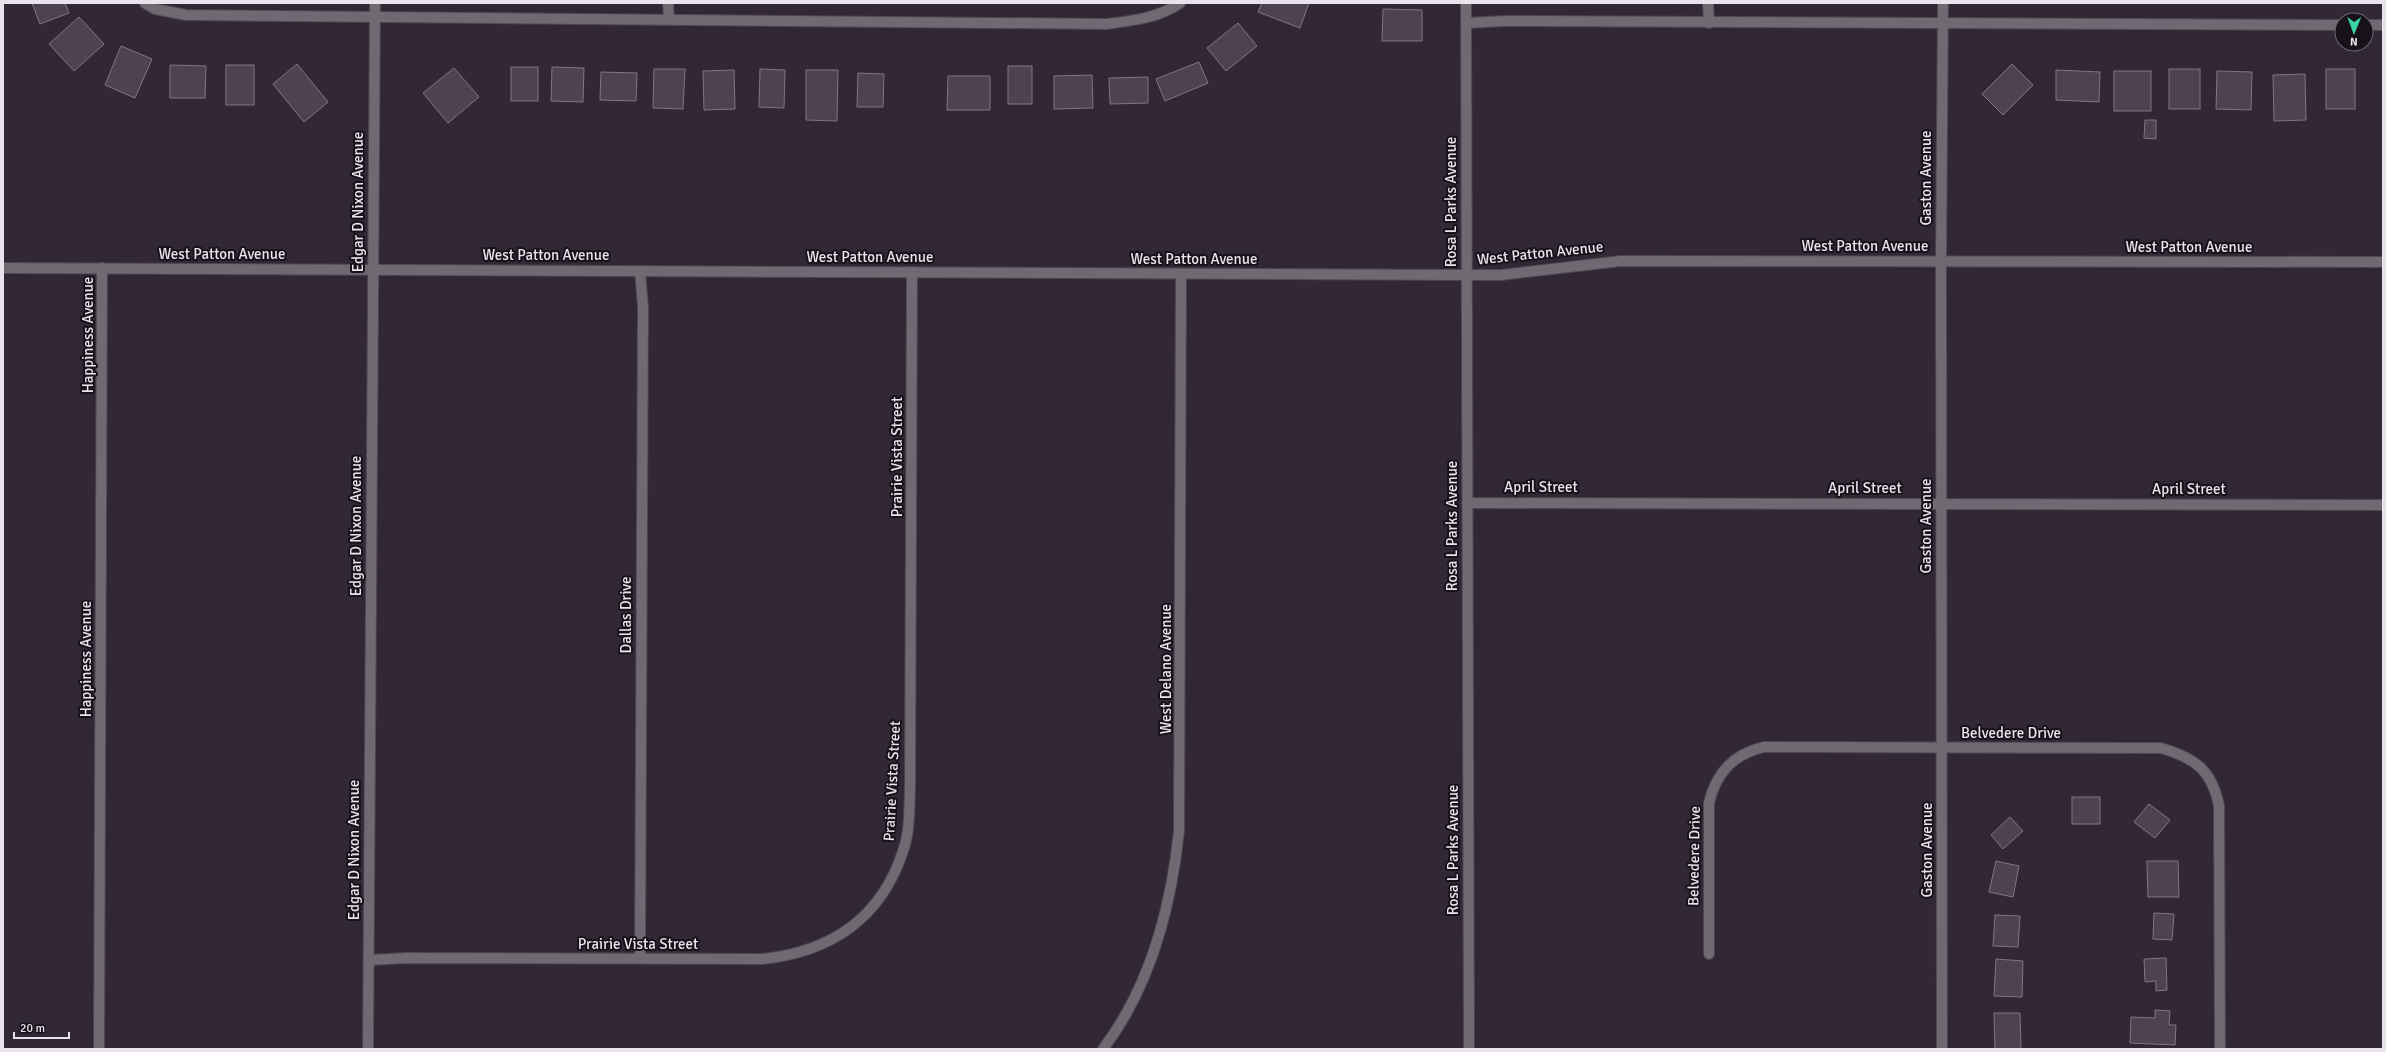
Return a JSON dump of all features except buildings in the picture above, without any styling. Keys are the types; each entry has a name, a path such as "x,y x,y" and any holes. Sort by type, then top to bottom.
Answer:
{"street":[{"path":"145,3 156,9 186,15 669,18 1106,24 1134,20 1158,13 1180,3"},
{"name":"Edgar D Nixon Avenue","path":"368,1049 374,3"},
{"path":"668,3 669,18"},
{"name":"Rosa L Parks Avenue","path":"1466,3 1468,1049"},
{"path":"1708,3 1709,23"},
{"name":"Gaston Avenue","path":"1942,1049 1941,261 1943,3"},
{"path":"1466,23 1505,21 2334,25"},
{"name":"West Patton Avenue","path":"3,268 1501,275 1621,261 2383,262"},
{"name":"Happiness Avenue","path":"99,1049 102,268"},
{"name":"Dallas Drive","path":"640,271 643,307 640,958"},
{"name":"Prairie Vista Street","path":"369,960 640,958 762,959 786,957 813,949 845,933 874,905 893,877 904,850 910,790 912,272"},
{"name":"West Delano Avenue","path":"1103,1049 1136,996 1160,934 1171,893 1178,845 1180,784 1182,274"},
{"name":"April Street","path":"1467,503 2383,505"},
{"name":"Belvedere Drive","path":"1709,954 1709,804 1712,789 1721,772 1734,759 1748,751 1764,747 2161,748 2182,755 2195,762 2207,774 2216,789 2219,806 2220,1049"}]}
